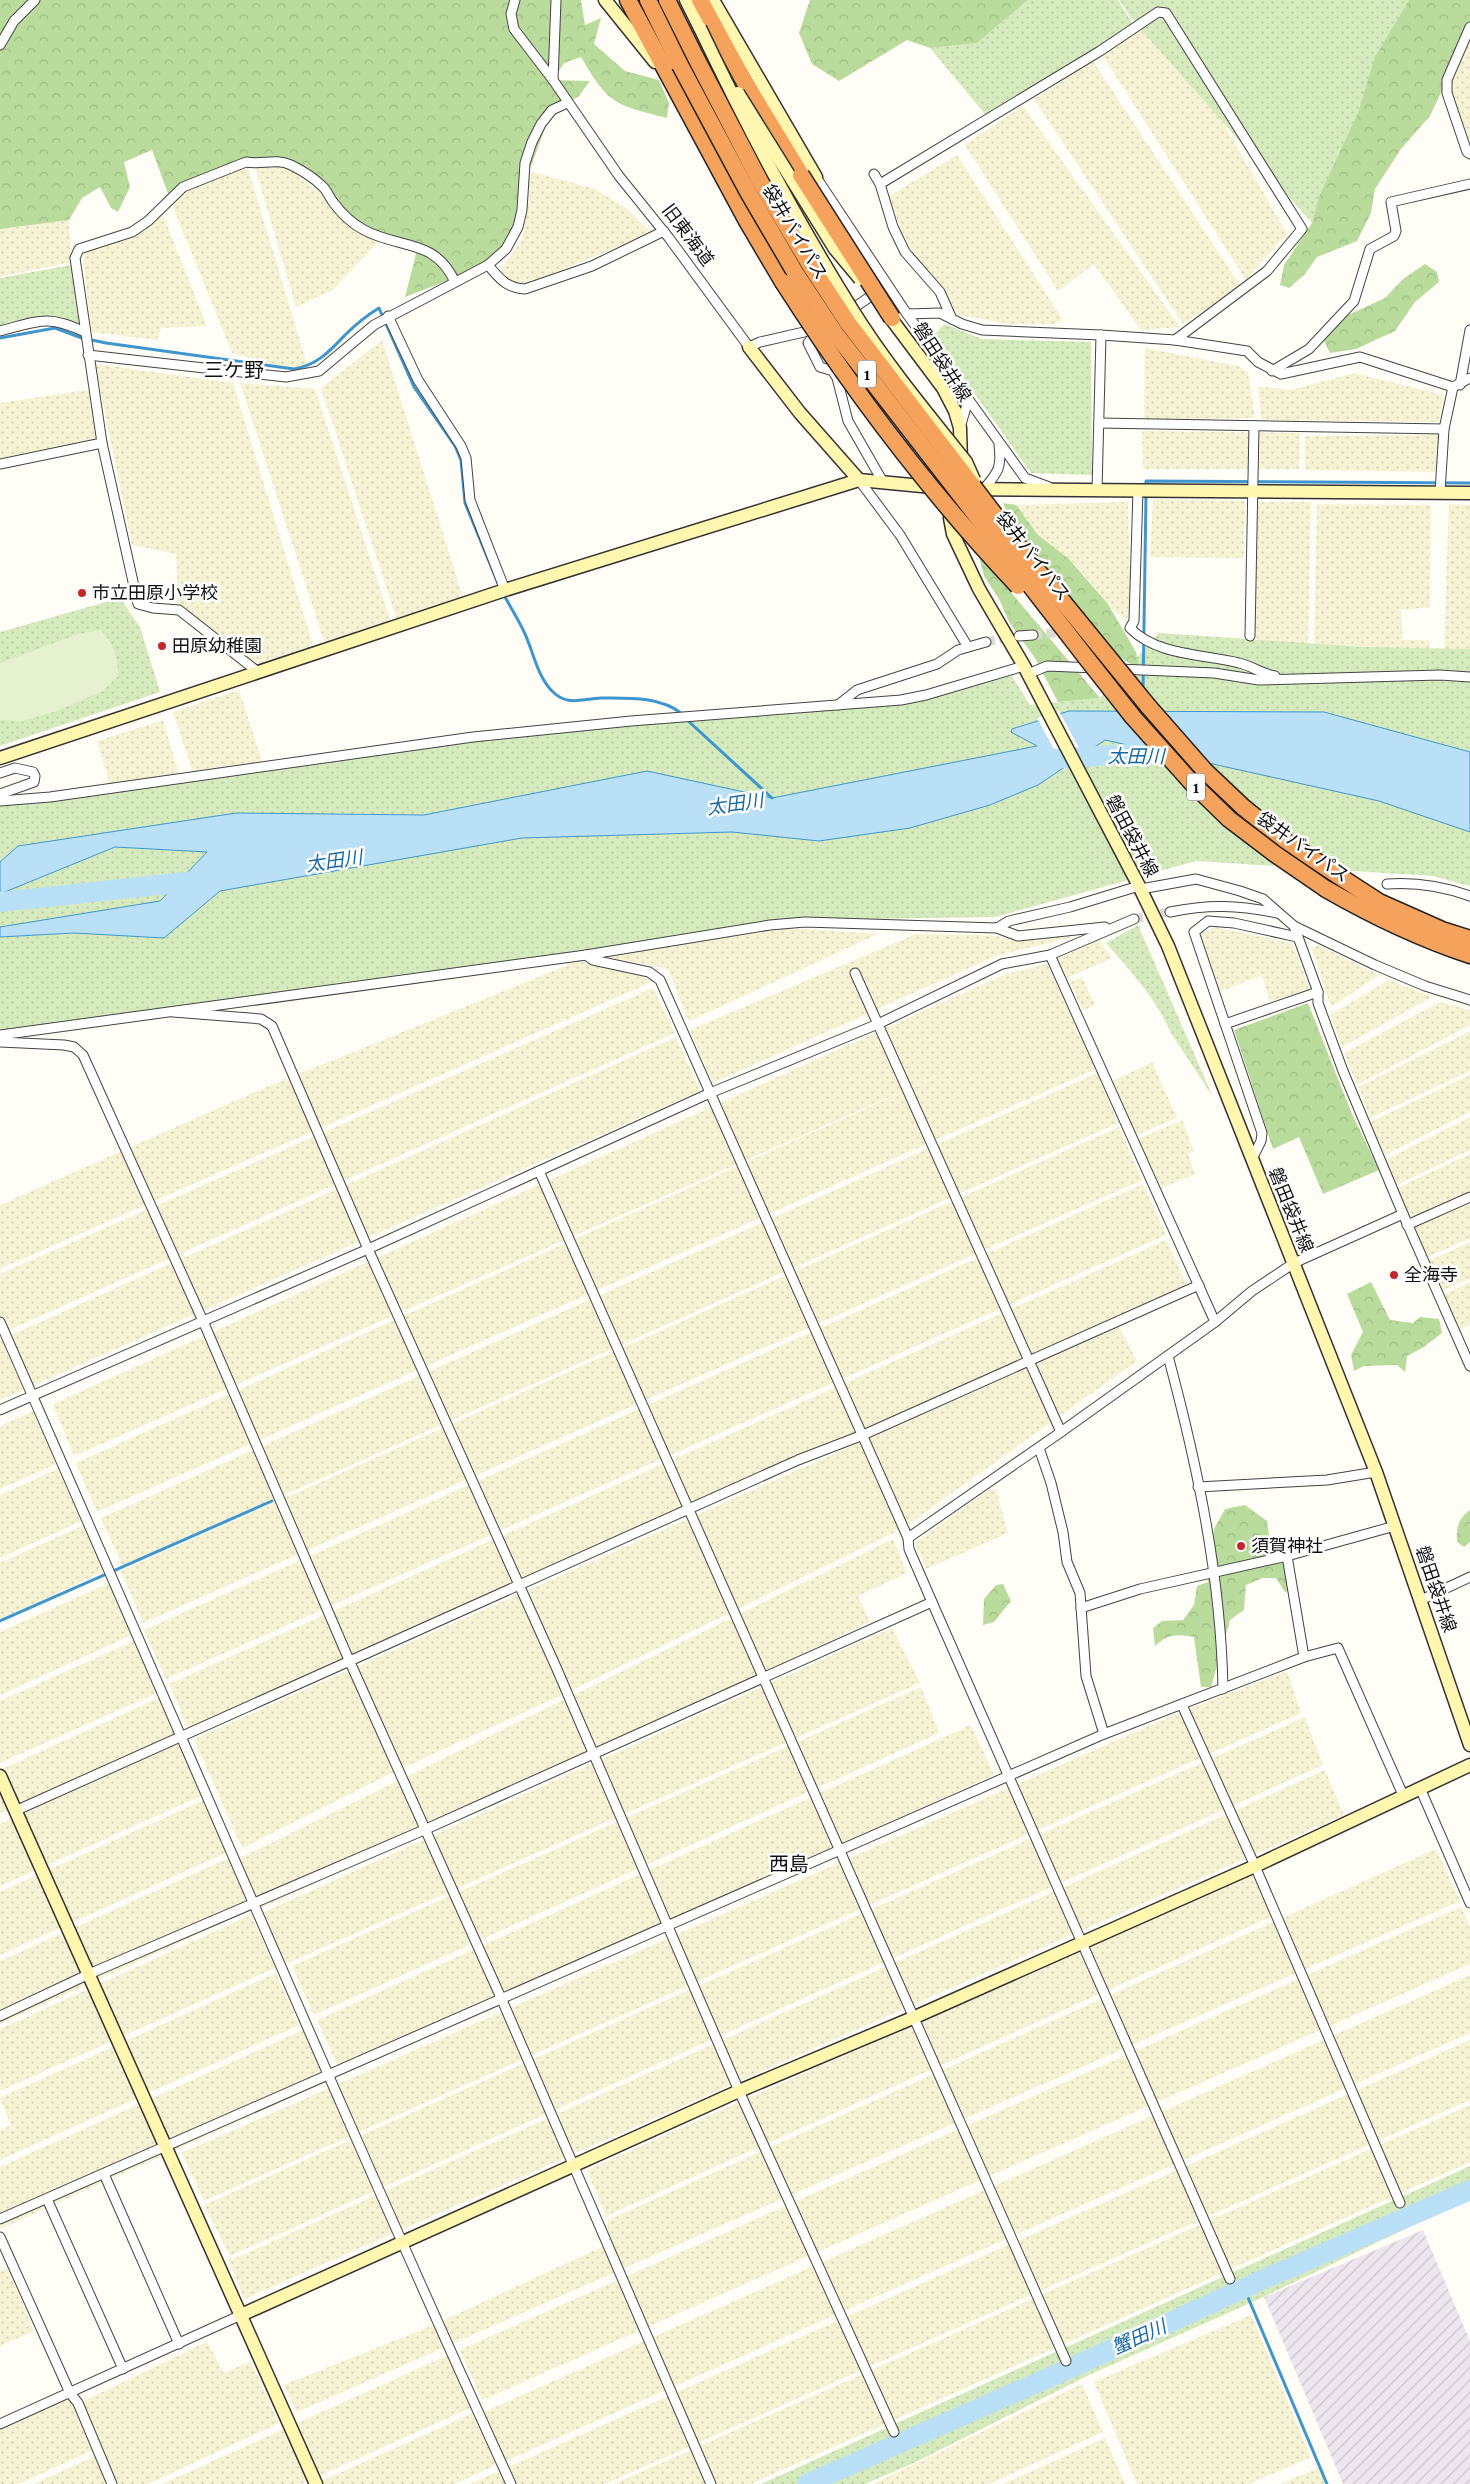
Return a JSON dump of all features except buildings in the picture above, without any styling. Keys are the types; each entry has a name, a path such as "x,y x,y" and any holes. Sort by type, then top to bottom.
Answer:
{"highway":[{"name":"1","path":"628,0 747,221 783,282 822,342 888,433 989,555 1088,660"},
{"name":"袋井バイパス","path":"648,0 680,65 748,192 796,274 835,333 1133,717 1192,783 1229,818 1274,854 1326,889 1374,917 1470,956"},
{"name":"袋井バイパス","path":"666,0 761,183 810,265 848,323 982,492 1043,578 1148,706 1205,771 1243,807 1285,840 1379,902 1442,930 1470,939"},
{"path":"700,0 744,81 900,316"}],"street":[{"path":"0,45 14,21 35,0"},
{"name":"旧東海道","path":"515,0 511,14 514,29 553,80 619,176 664,231 800,413 860,480"},
{"path":"553,80 556,0"},
{"path":"605,0 679,94"},
{"name":"磐田袋井線","path":"686,0 700,28 835,249 900,316 955,411 960,428 962,456 953,489 950,518 953,534 979,589 1028,674 1138,884 1168,946 1376,1472 1422,1600 1470,1745"},
{"path":"713,0 808,176 886,284 900,316 968,400 1025,478 1055,489"},
{"path":"880,184 1083,61 1158,12 1166,12 1302,229 1267,271 1175,340"},
{"path":"1470,27 1447,80 1447,93 1467,152 1470,154"},
{"path":"700,28 751,133 853,311 888,363 966,462 982,492"},
{"path":"88,355 286,377 304,376 319,371 374,325 488,265 506,249 517,230 522,210 525,163 532,142 552,110 568,103"},
{"path":"258,672 179,610 153,608 138,604 102,443 75,258 79,249 132,232 148,221 183,187 246,162 254,164 278,160 298,169 323,186 341,213 361,228 376,236 418,246 441,259 448,267 455,282"},
{"path":"874,174 880,184 893,226 905,252 940,292 952,319"},
{"path":"747,221 808,176"},
{"path":"1272,371 1309,349 1354,301 1370,249 1394,236 1396,230 1391,202 1470,184"},
{"path":"488,265 506,285 525,289 592,266 664,231"},
{"path":"749,347 760,342 820,329 834,323 886,284"},
{"path":"900,316 940,313 982,330 1175,340 1247,351 1258,362 1272,371 1281,374 1360,357 1457,386 1470,378"},
{"path":"388,316 418,380 461,446 466,458 470,500 505,590"},
{"path":"0,331 49,319 63,322 85,332"},
{"path":"820,329 808,343 820,367 833,371 837,378 848,421 883,482"},
{"path":"1440,492 1444,429 1457,386 1470,330"},
{"path":"1096,490 1101,335"},
{"path":"960,428 968,400"},
{"path":"1098,423 1444,429"},
{"path":"1250,636 1254,426"},
{"path":"982,492 997,473 1001,462 998,442"},
{"path":"0,464 102,443"},
{"path":"860,480 900,534 968,647"},
{"path":"0,758 505,590 860,480 982,492 1055,489 1470,493"},
{"path":"1138,490 1134,621 1130,628 1139,638 1158,646 1242,664 1268,675 1294,679"},
{"path":"1019,636 1033,635"},
{"path":"837,705 857,690 937,664 958,650 986,642"},
{"path":"0,801 50,797 473,737 631,721 901,700 1028,674 1047,666 1214,673 1260,680 1440,675 1470,676"},
{"path":"0,773 16,768 33,772 35,776 34,782 0,794"},
{"path":"997,928 1009,921 1070,907 1138,884 1196,879 1263,899 1294,926 1375,965 1425,986 1470,1000"},
{"path":"1386,884 1410,882 1449,889 1470,896"},
{"path":"1170,912 1187,908 1239,905 1277,913"},
{"path":"0,1410 368,1249 710,1093 878,1024 1002,964 1050,955 1134,919"},
{"path":"1252,1159 1261,1141 1262,1133 1194,932 1208,921 1234,923 1297,937"},
{"path":"0,1035 586,955 770,925 805,922 997,928 1018,936 1115,926"},
{"path":"1294,926 1318,992 1318,1003 1343,1071 1402,1214 1470,1366"},
{"path":"586,955 593,960 649,972 660,980 908,1538 909,1549 932,1602 1230,2278"},
{"path":"1050,955 1215,1322"},
{"path":"855,973 1061,1432"},
{"path":"1225,1024 1318,992"},
{"path":"173,1012 261,1019 272,1026 368,1249 518,1584 739,2091 894,2432"},
{"path":"0,1042 64,1045 74,1047 83,1055 203,1321 424,1830 502,2000 711,2484"},
{"path":"539,1171 1066,2361"},
{"path":"1407,1225 1470,1197"},
{"path":"908,1538 1039,1448 1215,1322 1252,1291 1294,1263 1402,1214"},
{"path":"15,1811 518,1584 688,1511 798,1460 862,1435 1199,1285"},
{"path":"0,1322 401,2243 510,2484"},
{"path":"1168,1356 1190,1437 1215,1573 1223,1689"},
{"path":"1039,1448 1052,1483 1063,1532 1067,1562 1080,1593 1086,1676 1104,1734"},
{"path":"1198,1487 1327,1480 1376,1472"},
{"path":"1080,1608 1140,1589 1287,1556 1395,1526"},
{"path":"1287,1556 1304,1657"},
{"path":"1422,1600 1470,1577"},
{"path":"0,2016 89,1974 424,1830 932,1602"},
{"path":"0,2219 166,2148 329,2074 502,2000 1104,1734 1304,1657 1338,1648 1402,1795"},
{"path":"1182,1705 1255,1866 1400,2203"},
{"path":"0,2424 739,2091 915,2017 1082,1941 1255,1866 1402,1795 1470,1765"},
{"path":"0,1776 316,2484"},
{"path":"1420,1788 1470,1903"},
{"path":"104,2174 179,2344"},
{"path":"47,2199 123,2369"},
{"path":"0,2237 70,2393 78,2404 112,2484"}],"shaded area":[{"path":"1158,12 1287,233 1246,280 1100,51"},
{"path":"1470,31 1470,150 1447,93"},
{"path":"1093,61 1241,287 1183,324 1034,99"},
{"path":"1023,106 1180,327 1141,330 1094,264 1058,291 965,145"},
{"path":"957,155 1063,320 1054,324 1011,324 958,315 913,253 900,228 889,196"},
{"path":"277,160 382,238 333,290 296,307 254,164"},
{"path":"246,162 310,374 232,353 170,199"},
{"path":"533,172 595,189 626,208 652,233 529,283 512,283 502,272 502,268 522,240 529,200 528,180"},
{"path":"160,208 207,326 161,328 157,340 92,332 84,269 84,246 129,233"},
{"path":"69,220 72,262 0,277 0,229"},
{"path":"382,340 467,610 401,632 321,388"},
{"path":"1145,348 1238,366 1248,372 1255,418 1144,419"},
{"path":"95,364 233,383 316,655 250,677 179,610 176,554 132,545"},
{"path":"1354,373 1443,395 1439,422 1261,420 1258,386 1291,390"},
{"path":"240,383 315,389 392,625 326,647"},
{"path":"94,389 102,443 0,464 0,403"},
{"path":"1142,431 1300,433 1299,469 1143,469"},
{"path":"1440,435 1438,472 1305,470 1305,436"},
{"path":"1153,499 1245,501 1244,558 1150,557"},
{"path":"1128,502 1131,613 1126,619 1114,611 1076,565 1038,535 1016,505"},
{"path":"1255,502 1311,502 1308,643 1263,641 1254,637"},
{"path":"1317,504 1431,505 1430,607 1401,610 1403,640 1430,640 1430,650 1314,644"},
{"path":"1449,504 1470,505 1470,651 1444,650"},
{"path":"239,690 264,767 194,776 173,712"},
{"path":"163,720 180,779 111,788 97,741"},
{"path":"1215,927 1292,943 1310,989 1270,1002 1262,975 1219,992 1200,933"},
{"path":"789,928 878,934 689,1021 668,969 602,956"},
{"path":"916,934 1073,937 996,956 713,1083 690,1030"},
{"path":"1099,940 1112,958 1067,978 1057,959"},
{"path":"1318,945 1379,975 1331,1007 1312,949"},
{"path":"578,961 639,975 654,981 0,1269 0,1205 257,1091"},
{"path":"1047,964 1096,1069 97,1512 76,1463 967,1063 74,1456 53,1404 1006,974"},
{"path":"1082,977 1095,1005 1083,1011 1070,982"},
{"path":"1389,980 1432,997 1342,1047 1330,1015"},
{"path":"653,988 675,1033 0,1334 0,1274"},
{"path":"1440,1002 1470,1010 1470,1025 1357,1085 1344,1053"},
{"path":"1470,1031 1470,1071 1370,1118 1358,1087"},
{"path":"676,1037 700,1091 0,1400 0,1340"},
{"path":"1152,1062 1177,1118 1137,1135 1113,1081"},
{"path":"1097,1073 1118,1123 123,1567 101,1518"},
{"path":"1470,1075 1470,1112 1385,1155 1370,1122"},
{"path":"1470,1117 1470,1150 1396,1185 1385,1160"},
{"path":"1182,1120 1194,1151 1188,1154 1195,1174 1162,1188 1138,1139"},
{"path":"1119,1127 1142,1180 143,1623 121,1571"},
{"path":"1470,1154 1470,1191 1409,1219 1395,1189"},
{"path":"1143,1184 1166,1235 166,1679 144,1630"},
{"path":"1470,1201 1470,1238 1428,1257 1414,1226"},
{"path":"1166,1240 1189,1289 191,1734 169,1684"},
{"path":"1470,1242 1470,1278 1443,1290 1429,1261"},
{"path":"1470,1282 1470,1325 1460,1330 1444,1295"},
{"path":"1119,1327 1137,1361 903,1528 566,1693 398,1770 242,1848 194,1739"},
{"path":"38,1409 61,1462 0,1489 0,1426"},
{"path":"62,1467 86,1519 0,1558 0,1495"},
{"path":"996,1489 1008,1533 926,1569 915,1543 987,1491"},
{"path":"84,1525 104,1571 0,1621 0,1563"},
{"path":"893,1539 907,1573 858,1596 870,1622 260,1909 238,1859"},
{"path":"111,1582 134,1634 0,1695 0,1632"},
{"path":"892,1628 920,1683 286,1964 262,1913"},
{"path":"136,1640 159,1692 0,1763 0,1701"},
{"path":"1287,1671 1301,1713 204,2201 182,2153 1176,1714"},
{"path":"921,1687 939,1733 314,2015 292,1966"},
{"path":"163,1696 181,1736 0,1813 0,1770"},
{"path":"1305,1717 1323,1765 230,2256 204,2205"},
{"path":"971,1725 994,1775 339,2069 317,2020"},
{"path":"180,1743 203,1795 0,1886 0,1824"},
{"path":"1325,1770 1344,1815 244,2299 229,2261"},
{"path":"204,1800 228,1852 0,1955 0,1892"},
{"path":"1436,1849 1460,1901 297,2412 284,2385 436,2324 608,2244 608,2220"},
{"path":"231,1857 254,1909 0,2024 0,1961"},
{"path":"1257,1871 1279,1913 606,2216 587,2170"},
{"path":"1461,1907 1470,1926 1470,1964 482,2400 460,2350"},
{"path":"251,1915 275,1968 0,2091 0,2029"},
{"path":"276,1973 299,2025 0,2160 0,2131 11,2125 0,2098"},
{"path":"1470,1975 1470,2033 506,2461 484,2412"},
{"path":"303,2030 326,2082 0,2229 0,2167"},
{"path":"1470,2040 1470,2100 605,2484 470,2484"},
{"path":"1470,2105 1470,2162 751,2484 614,2484"},
{"path":"1423,2230 1470,2341 1470,2484 1343,2484 1264,2297"},
{"path":"8,2268 34,2331 0,2346 0,2272"},
{"path":"1251,2315 1311,2457 1249,2484 1137,2484 1094,2382"},
{"path":"207,2342 224,2373 251,2361 279,2423 148,2484 118,2484 88,2424 98,2448 18,2484 0,2484 0,2430 75,2396 79,2403"},
{"path":"453,2353 477,2405 301,2484 162,2484"},
{"path":"1082,2384 1103,2432 989,2484 873,2484"},
{"path":"480,2410 503,2462 454,2484 315,2484"},
{"path":"1105,2438 1125,2484 1003,2484"},
{"path":"100,2454 113,2484 33,2484"},
{"path":"1320,2467 1327,2484 1281,2484"}],"green space":[{"path":"0,0 581,0 585,25 601,18 594,44 625,71 659,80 669,103 667,118 635,110 606,94 590,73 581,57 564,63 553,80 590,81 578,97 552,110 524,185 518,227 506,249 483,267 405,297 418,246 367,232 306,169 246,162 170,199 152,150 124,162 130,187 118,212 111,208 100,187 82,198 69,220 0,229"},
{"path":"810,0 1028,0 977,43 930,48 907,40 839,81 812,64 799,33"},
{"path":"1028,0 1118,0 1135,28 989,119 930,48 977,43"},
{"path":"1119,0 1409,0 1398,19 1312,223 1131,18"},
{"path":"1409,0 1470,0 1470,28 1447,80 1430,116 1401,149 1375,189 1371,213 1357,241 1317,257 1305,274 1289,288 1280,285 1284,265 1312,223 1319,197 1358,113 1375,57"},
{"path":"76,264 80,330 54,320 0,332 0,278"},
{"path":"1425,264 1437,272 1439,282 1415,302 1395,331 1356,349 1330,353 1324,341 1335,321 1385,298 1403,279"},
{"path":"945,324 982,339 1091,342 1092,475 1031,473 933,335"},
{"path":"1003,503 1016,505 1038,535 1069,559 1108,604 1136,652 1140,669 1120,658 1091,630 1020,542"},
{"path":"978,553 1100,698 1058,702 1035,658 1009,622 999,599 984,576"},
{"path":"120,598 140,627 160,692 0,746 0,632"},
{"path":"101,630 112,646 118,669 118,676 103,691 54,712 22,721 0,720 0,663 78,634"},
{"path":"1159,633 1364,647 1470,649 1470,886 1433,876 1196,861 995,917 787,920 473,970 0,1033 0,802 611,723 901,700 1012,676 1030,705 1100,698"},
{"path":"1138,925 1213,1097 1171,1033 1151,997 1106,943"},
{"path":"1308,1003 1352,1114 1379,1170 1323,1194 1299,1137 1273,1149 1234,1030"},
{"path":"1371,1282 1390,1320 1413,1323 1420,1317 1439,1319 1442,1333 1424,1347 1407,1356 1405,1372 1397,1365 1364,1366 1354,1371 1351,1355 1363,1332 1347,1294"},
{"path":"1245,1505 1267,1521 1270,1541 1290,1575 1293,1590 1285,1592 1276,1578 1263,1578 1246,1585 1244,1610 1230,1620 1211,1687 1201,1687 1194,1637 1173,1636 1164,1639 1155,1646 1153,1628 1162,1621 1183,1620 1194,1605 1197,1586 1208,1582 1214,1529 1225,1509"},
{"path":"1470,1510 1470,1542 1464,1547 1457,1542 1457,1532 1460,1520"},
{"path":"1003,1584 1011,1601 994,1622 983,1625 984,1599 996,1585"},
{"path":"1470,2166 1470,2198 1257,2300 1089,2375 916,2462 865,2484 761,2484"}],"water":[{"path":"1069,711 1324,712 1470,752 1470,832 1379,801 1105,740 1038,785 990,805 910,828 819,841 732,832 522,838 220,891 164,938 74,933 0,937 0,927 160,901 207,852 115,847 0,894 0,862 18,846 236,813 424,815 647,771 772,798 1037,746 1011,732 1012,729"}],"pier":[{"path":"1059,711 1084,757 1065,770 1037,718"}],"waterway":[{"path":"0,338 55,328 82,338 106,343 294,369 322,357 357,324 379,308 414,387 455,446 461,460 465,503 500,588"},
{"path":"1146,488 1146,481 1470,483"},
{"path":"1143,691 1146,495"},
{"path":"503,593 523,629 542,677 557,695 563,699 574,701 601,698 643,699 664,704 682,714"},
{"path":"686,719 772,798"},
{"path":"1143,745 1143,753"},
{"name":"太田川","path":"1052,759 1143,753 1183,757"},
{"name":"太田川","path":"0,902 204,880"},
{"path":"0,1621 272,1501"},
{"name":"蟹田川","path":"807,2484 1073,2367 1262,2280 1470,2190"},
{"path":"1244,2288 1327,2484"}],"tunnel":[{"path":"1033,635 1068,632"},
{"path":"986,642 1011,637"},
{"path":"1134,919 1170,912"}],"place":[{"name":"市立田原小学校","path":"82,593"},
{"name":"田原幼稚園","path":"162,646"},
{"name":"全海寺","path":"1394,1275"},
{"name":"須賀神社","path":"1241,1546"}],"district":[{"name":"三ケ野","path":"234,370"},
{"name":"西島","path":"789,1864"}]}
